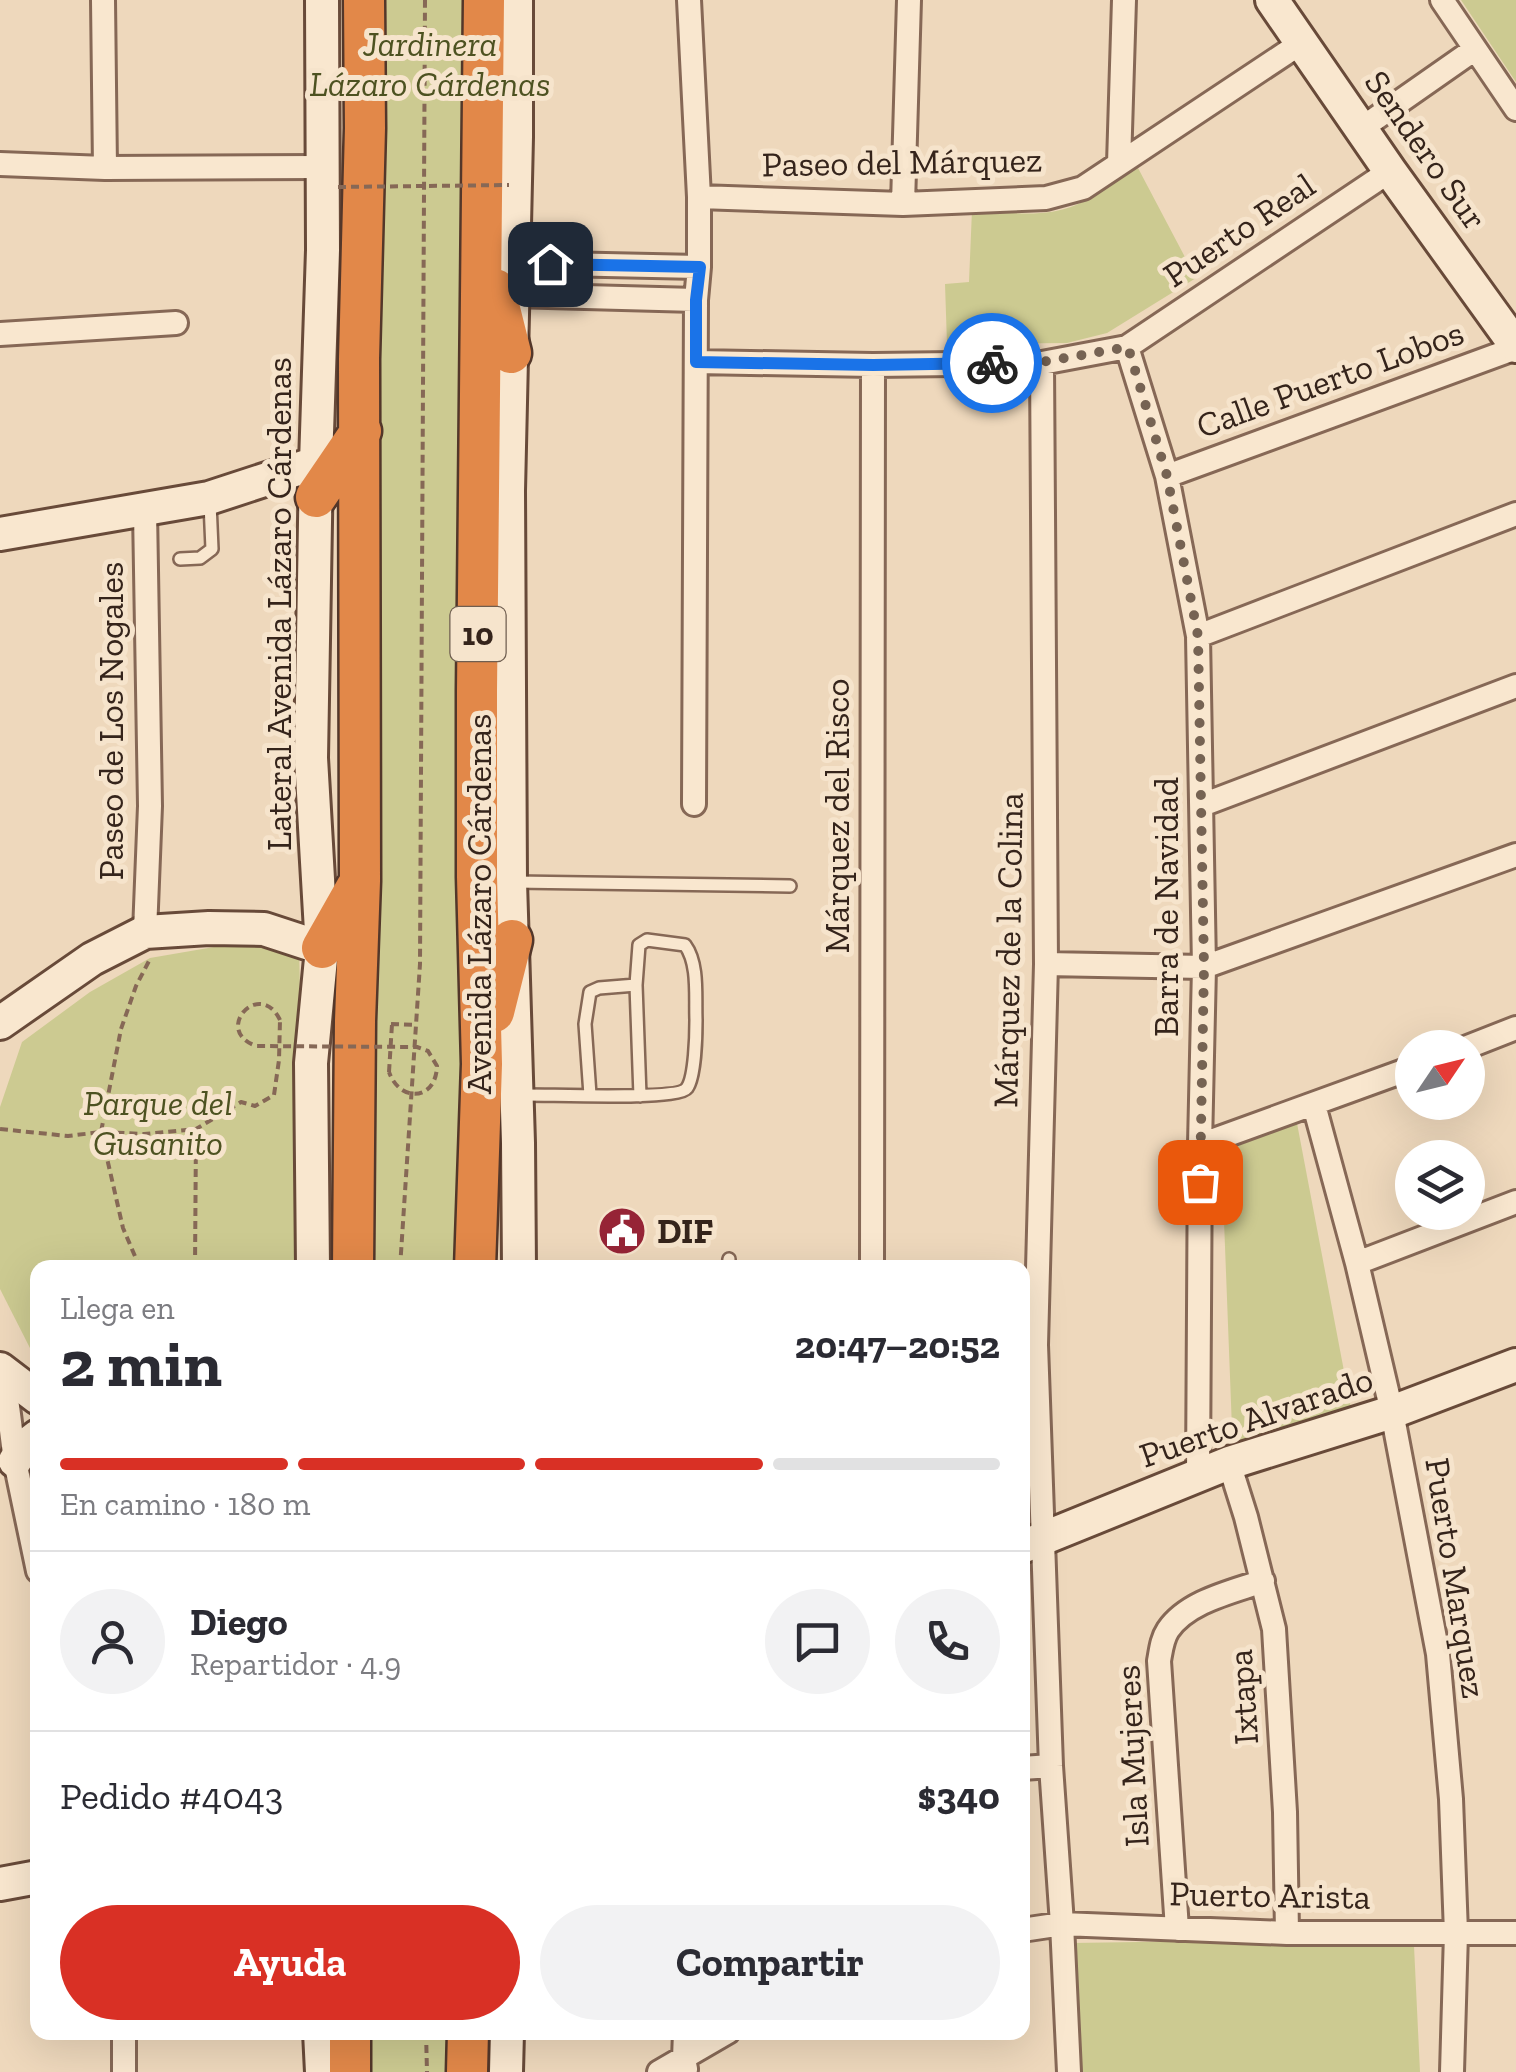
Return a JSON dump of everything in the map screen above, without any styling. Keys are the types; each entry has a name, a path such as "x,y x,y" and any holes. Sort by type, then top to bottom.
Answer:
{"highway":[{"path":"353,1260 360,880 359,359 364,0"},
{"name":"Avenida Lázaro Cárdenas","path":"475,1260 482,1064 478,878 495,191 493,2"},
{"path":"495,191 481,231 511,353"},
{"path":"316,480 360,431"},
{"path":"322,948 360,880"},
{"path":"482,1064 512,940"},
{"path":"350,2040 350,2072"},
{"path":"468,2040 468,2072"}],"main road":[{"name":"Lateral Avenida Lázaro Cárdenas","path":"313,1260 311,1062 322,948 311,758 322,250 330,177 322,0"},
{"name":"Sendero Sur","path":"1272,0 1516,347"},
{"path":"493,2 516,137 508,491 510,882 519,1260"},
{"path":"0,534 316,480"},
{"path":"0,1023 92,959 146,932 264,929 322,948"},
{"name":"Puerto Alvarado","path":"1033,1543 1229,1463 1392,1412 1516,1364"},
{"path":"1,1366 30,1391"},
{"path":"14,1462 30,1442"},
{"path":"0,1884 30,1878"},
{"path":"320,2040 322,2072"},
{"path":"506,2072 507,2040"}],"street":[{"path":"102,0 105,168"},
{"path":"689,0 700,267 696,300 694,804"},
{"path":"902,204 909,0"},
{"path":"1119,164 1124,0"},
{"path":"1442,0 1516,108"},
{"name":"Paseo del Márquez","path":"698,198 902,204 1046,198 1084,188 1301,42"},
{"path":"1362,128 1474,49"},
{"path":"0,164 330,177"},
{"name":"Puerto Real","path":"1128,347 1390,171"},
{"path":"512,279 700,267"},
{"path":"512,279 696,300"},
{"path":"0,334 176,323"},
{"path":"696,362 1042,362 1128,347"},
{"name":"Barra de Navidad","path":"1128,347 1167,476 1198,636 1204,967 1198,1475"},
{"name":"Calle Puerto Lobos","path":"1167,476 1516,347"},
{"name":"Márquez de la Colina","path":"1042,362 1046,964 1033,1543 1062,1924 1069,2072"},
{"name":"Márquez del Risco","path":"872,1260 873,365"},
{"name":"Paseo de Los Nogales","path":"145,510 150,806 146,932"},
{"path":"1198,636 1516,514"},
{"path":"1202,805 1516,686"},
{"path":"1046,964 1204,967 1516,855"},
{"path":"1485,1040 1516,1028"},
{"path":"1200,1145 1395,1075"},
{"name":"Puerto Marquez","path":"1314,1106 1392,1412 1438,1654 1451,1799 1456,1934 1452,2072"},
{"path":"1356,1262 1516,1202"},
{"path":"1,1366 14,1462 30,1535"},
{"name":"Ixtapa","path":"1229,1463 1274,1629 1285,1812 1287,1933"},
{"name":"Isla Mujeres","path":"1178,1928 1159,1661 1162,1642 1168,1629 1192,1610 1263,1581"},
{"path":"1030,1767 1051,1766"},
{"name":"Puerto Arista","path":"1030,1929 1062,1924 1287,1933 1516,1933"},
{"path":"124,2040 124,2072"},
{"path":"684,2040 686,2066"},
{"path":"659,2072 686,2066 718,2040"}],"lane":[{"path":"180,559 200,558 212,549 210,498"},
{"path":"510,882 790,886"},
{"path":"517,1095 590,1095 640,1096 668,1096 682,1093 688,1086 696,1044 692,954 685,945 648,940 639,944 636,984 640,1096"},
{"path":"590,1095 585,1024 590,992 636,984"}],"path":[{"path":"401,1260 420,964 425,0"},
{"path":"330,177 495,191"},
{"path":"137,1260 124,1228 101,1132 121,1029 150,958 146,932"},
{"path":"0,1129 68,1136 101,1132 144,1134 196,1129 241,1102 254,1106 274,1094 279,1060 280,1020 270,1007 251,1005 241,1014 239,1032 256,1046 416,1047 428,1051 437,1066 434,1083 417,1094 396,1086 389,1072 392,1024"},
{"path":"379,1024 416,1025"},
{"path":"195,1260 196,1129"},
{"path":"426,2040 427,2072"}],"green space":[{"name":"Jardinera Lázaro Cárdenas","path":"373,0 487,0 469,1260 364,1260"},
{"path":"1461,0 1516,0 1516,82"},
{"path":"1138,168 1196,278 1107,333 1067,343 947,344 945,284 969,282 972,210 1025,213 1063,209 1084,201"},
{"name":"Parque del Gusanito","path":"266,938 299,944 306,1260 30,1260 30,1348 0,1289 0,1107 22,1042 90,992 150,958"},
{"path":"1296,1118 1351,1408 1233,1455 1221,1142"},
{"path":"1278,1940 1414,1946 1420,2072 1082,2072 1072,1943"},
{"path":"353,2040 449,2040 450,2072 354,2072"}],"way so far":[{"path":"992,363 1042,362 1128,347 1167,476 1198,636 1204,967 1200,1182"}],"place":[{"name":"DIF","path":"622,1231"}],"route":[{"path":"550,264 700,267 696,362 992,363"}]}
